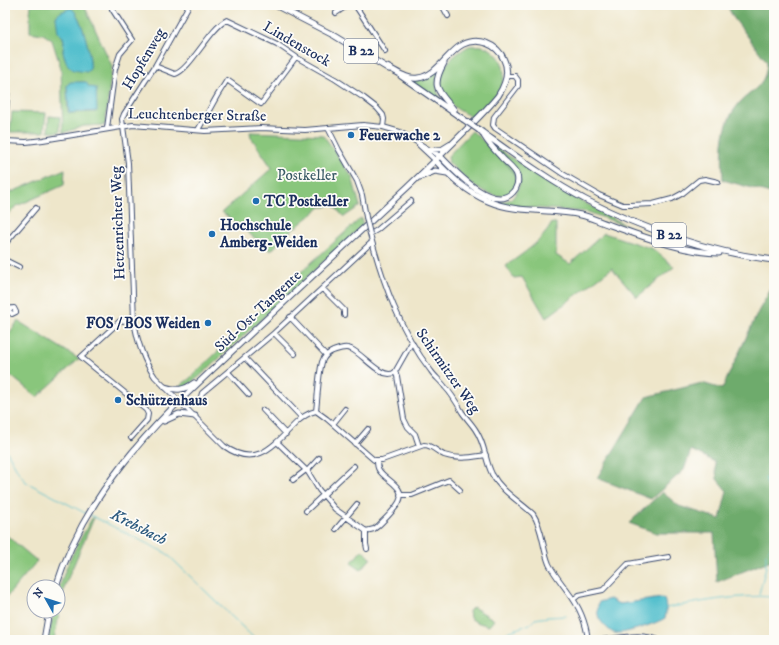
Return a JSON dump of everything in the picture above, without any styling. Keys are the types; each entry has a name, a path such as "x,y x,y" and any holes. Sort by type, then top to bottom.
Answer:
{"main road":[{"name":"B 22","path":"275,5 335,36 386,67 553,180 586,200 649,228 682,240 728,253 774,260"},
{"name":"B 22","path":"386,67 411,78 418,78 432,72 459,46 467,42 471,42 484,43 494,47 503,58 507,76"},
{"name":"B 22","path":"447,57 439,72 437,82 438,88 442,97 460,117"},
{"name":"Süd-Ost-Tangente","path":"59,579 83,523 95,503 123,464 159,423 202,378 440,156 498,95 507,76"},
{"path":"440,156 466,182 496,198 509,196 516,190 518,185 517,174 486,141 480,131"},
{"path":"435,160 464,187 476,195 500,206 582,215 639,235 689,249 710,253 728,253"},
{"path":"417,178 435,171 448,173"},
{"path":"165,387 172,390 180,390 202,378"},
{"path":"159,423 179,414 195,416"},
{"path":"44,640 48,619"}],"street":[{"name":"Hopfenweg","path":"123,126 124,114 155,66 189,5"},
{"path":"336,13 348,5"},
{"path":"355,5 385,51"},
{"path":"442,5 448,16"},
{"path":"107,128 115,69 120,54 132,40 112,9"},
{"name":"Lindenstock","path":"155,66 175,74 181,72 198,50 227,20 277,44 364,98 381,111 384,119 383,127"},
{"path":"198,130 226,80 261,104 296,57"},
{"path":"5,71 8,84 5,126"},
{"path":"507,76 515,76 519,81 518,86 494,117 493,125 495,128 562,174 599,195 623,205 630,206 653,204 678,196 699,180 705,179 718,182"},
{"name":"Leuchtenberger Straße","path":"5,141 26,142 107,128 142,125 198,130 261,128 305,130 363,125 383,127 400,132 440,156"},
{"name":"Hetzenrichter Weg","path":"123,126 128,163 134,320 138,342 144,360 155,377 224,446 236,453 249,456 266,452 305,415 316,411"},
{"name":"Schirmitzer Weg","path":"328,128 357,181 362,195 370,234 379,266 400,321 431,372 446,387 480,437 490,468 496,480 533,514 539,524 548,562 555,575 574,599"},
{"name":"Leuchtenberger Straße","path":"411,138 435,160"},
{"path":"430,149 442,149 454,142"},
{"path":"370,234 377,230 411,201"},
{"path":"5,244 36,208"},
{"path":"200,400 202,393 245,358 323,289 372,242"},
{"path":"5,260 19,267"},
{"path":"323,289 344,310 344,315"},
{"path":"290,317 326,355"},
{"path":"131,438 147,420 148,414 140,405 81,357 120,321 134,320"},
{"path":"274,332 295,354"},
{"path":"412,342 392,375 381,372 351,348 343,348 326,355 322,362 316,411 333,424 370,458 377,461 419,446 428,445 445,455 470,458 486,455"},
{"path":"245,358 302,418"},
{"path":"228,372 249,395"},
{"path":"395,372 397,376 404,419 408,427 415,434 419,446"},
{"path":"333,424 345,409"},
{"path":"263,410 286,434"},
{"path":"355,444 368,429"},
{"path":"277,442 306,471 335,509 366,531 374,529 378,526 398,503 400,495 399,489 396,485 380,471 377,461"},
{"path":"292,480 306,471 319,458"},
{"path":"306,511 354,466"},
{"path":"400,495 412,495 449,480 460,490"},
{"path":"336,529 357,504"},
{"path":"366,531 367,549"},
{"path":"588,640 584,620 574,599 579,595 603,590 628,564 669,557"},
{"path":"598,640 627,636 648,637 659,640"}],"green space":[{"path":"31,5 84,5 112,66 105,125 84,126 63,133 61,68 52,40 43,34 30,32","holes":["71,8 75,12 85,36 90,69 67,64 63,52 64,41 56,17 58,14","86,82 89,87 96,88 96,112 68,112 67,85"]},
{"path":"727,5 774,5 774,194 723,180 723,142 731,114 742,100 756,88 764,78 767,62 733,17"},
{"path":"469,46 482,46 495,53 504,70 504,77 499,91 490,102 472,117 460,111 451,104 442,94 440,86 440,78 448,63 454,56"},
{"path":"439,69 437,86 442,102 408,79 421,80"},
{"path":"12,112 46,113 44,132 10,132"},
{"path":"49,116 60,117 60,132 48,132"},
{"path":"472,131 498,154 514,175 516,185 509,194 497,196 487,193 470,183 449,163 448,156"},
{"name":"Postkeller","path":"250,132 323,135 352,177 360,206 344,217 332,204 321,207 285,236 271,251 222,212 272,168 251,137"},
{"path":"490,143 547,182 629,227 588,212 510,206 482,197 462,183 446,168 448,167 464,182 487,197 498,201 507,200 515,194 520,181"},
{"path":"65,169 64,185 17,206 5,217 5,195"},
{"path":"361,218 363,225 199,377 182,389 181,385 301,272"},
{"path":"552,223 556,223 556,255 570,264 604,233 653,249 674,267 637,297 612,268 546,318 522,277 514,278 506,266 538,242"},
{"path":"774,284 774,559 717,582 714,533 656,533 629,523 662,492 679,506 720,519 727,491 717,479 715,462 691,450 684,470 651,499 597,478 646,397 702,383 722,389 759,310"},
{"path":"18,321 79,359 37,397 5,371 5,339"},
{"path":"92,518 94,518 66,583 66,579 62,579 72,555"},
{"path":"5,534 37,561 5,599"},
{"path":"362,550 371,558 361,570 351,563"},
{"path":"473,607 494,620 489,626 476,622 470,618 469,611"},
{"path":"52,619 58,619 54,640 48,640"}],"water":[{"path":"71,8 75,12 82,26 88,46 90,69 87,72 73,70 67,64 63,52 63,37 58,32 56,17 59,13"},
{"path":"71,82 86,82 89,87 96,88 97,111 69,113 67,86"},
{"path":"662,598 664,599 666,606 665,618 640,628 614,633 605,626 598,616 599,602 610,599 619,604"}],"waterway":[{"name":"Krebsbach","path":"5,448 19,473 26,482 87,514"},
{"path":"765,478 770,491"},
{"path":"771,492 774,505"},
{"name":"Krebsbach","path":"90,515 166,553 256,640"},
{"path":"766,553 774,544"},
{"path":"759,594 766,567 766,554"},
{"path":"666,608 733,598 760,596 774,597"},
{"path":"497,640 508,632 530,624 535,619 566,616"}],"place":[{"name":"Feuerwache 2","path":"351,135"},
{"name":"TC Postkeller","path":"256,201"},
{"name":"Hochschule Amberg-Weiden","path":"212,234"},
{"name":"FOS / BOS Weiden","path":"208,323"},
{"name":"Schützenhaus","path":"118,400"}]}
